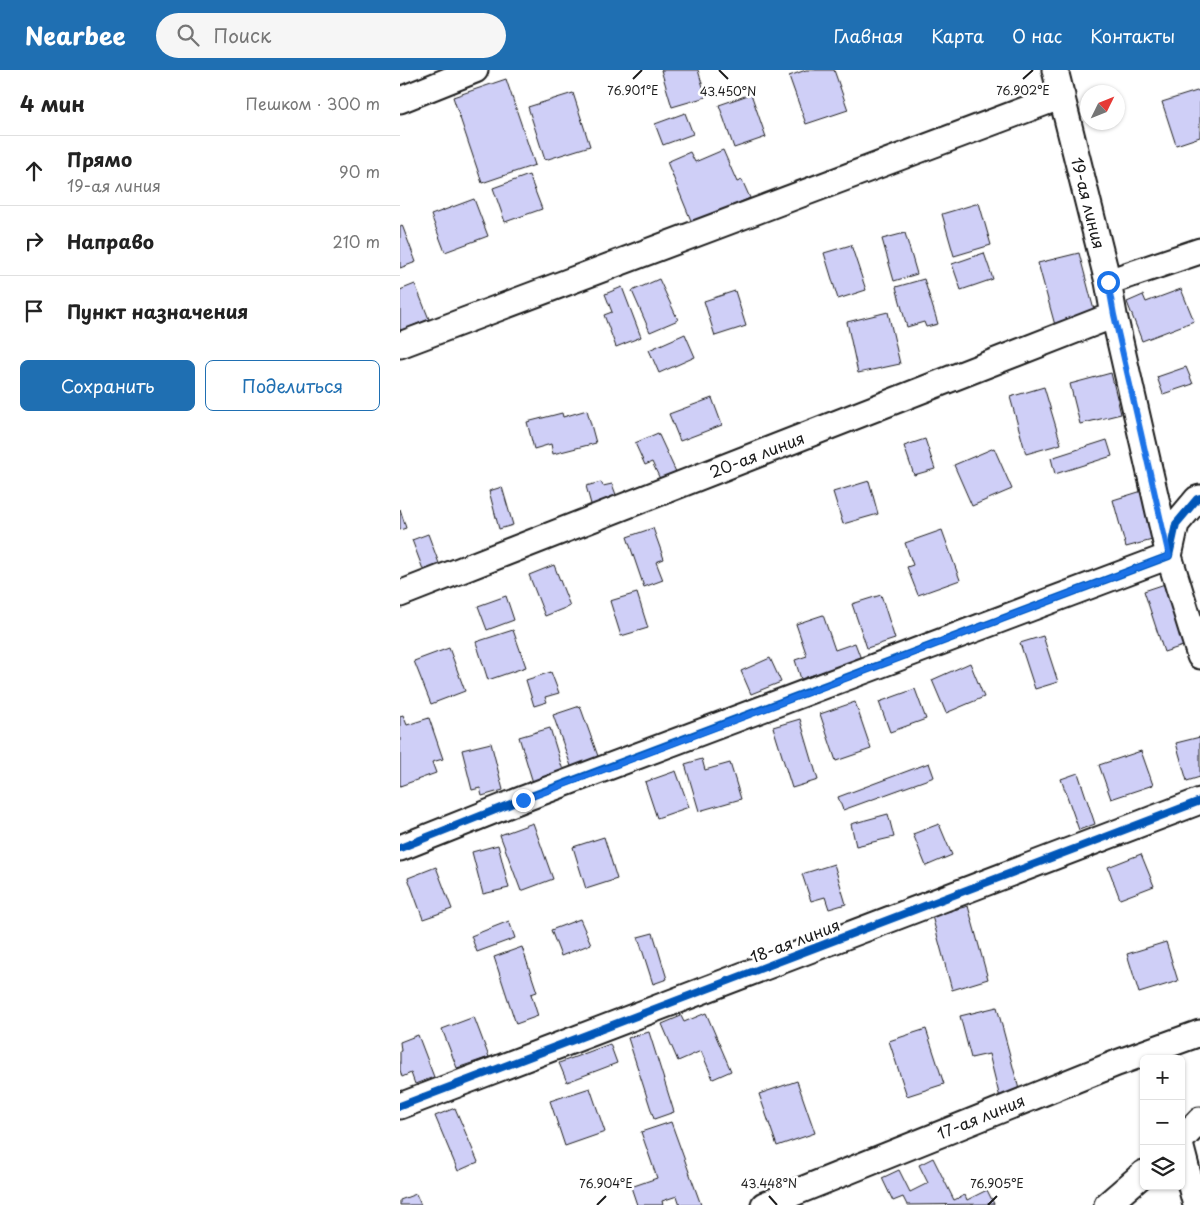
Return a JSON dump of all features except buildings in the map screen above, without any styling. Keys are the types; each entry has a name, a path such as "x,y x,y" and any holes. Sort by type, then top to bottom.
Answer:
{"street":[{"path":"400,100 475,70"},
{"name":"19-ая линия","path":"1055,70 1108,282 1169,556 1200,656"},
{"path":"400,345 1062,96"},
{"path":"1108,282 1200,251"},
{"name":"20-ая линия","path":"400,594 1114,315"},
{"path":"400,848 1169,556 1176,524 1196,499 1200,498"},
{"name":"18-ая линия","path":"400,1106 1200,801"},
{"name":"17-ая линия","path":"764,1205 1117,1063 1200,1033"},
{"path":"1185,1136 1200,1120"},
{"path":"1185,1163 1196,1205"},
{"path":"1107,1205 1140,1176"}],"cycle path":[{"path":"400,848 523,799 1169,556 1176,524 1197,499 1200,498"},
{"path":"400,1106 1200,801"}],"route":[{"path":"523,800 1169,556 1108,282"}]}
